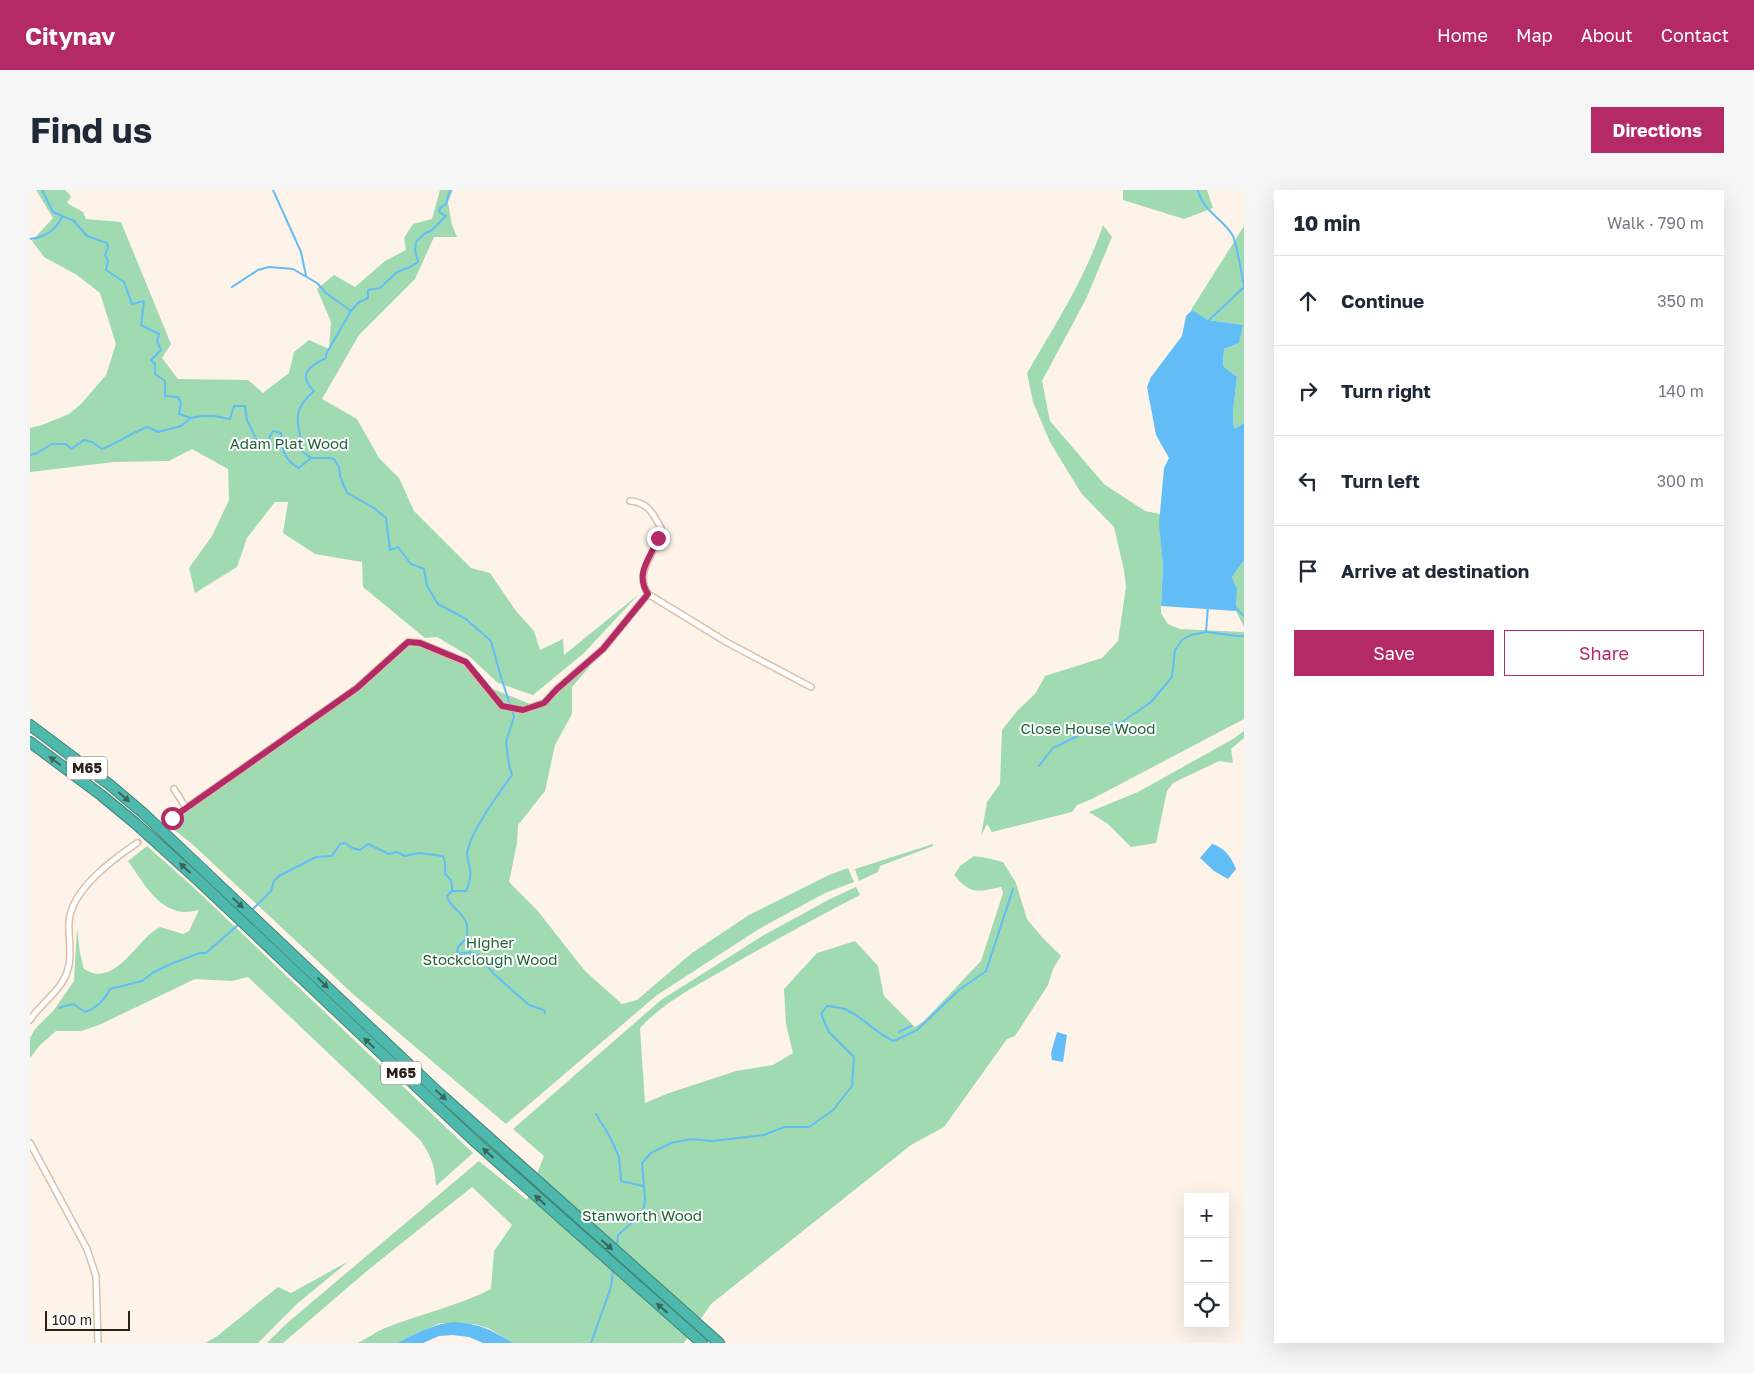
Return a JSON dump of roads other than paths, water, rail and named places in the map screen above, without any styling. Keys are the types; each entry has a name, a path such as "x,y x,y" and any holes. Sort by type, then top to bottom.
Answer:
{"highway":[{"name":"M65","path":"30,725 110,785 178,845 202,870 439,1093 719,1343"},
{"name":"M65","path":"30,742 128,817 199,881 429,1100 700,1342"}],"street":[{"path":"630,501 641,501 644,503 662,528 643,569 643,582 648,594 728,643 811,687"},
{"path":"172,818 357,688 408,642 428,646 466,662 502,706 523,710 544,703 557,689 603,649 648,594"},
{"path":"174,789 186,808"},
{"path":"30,1020 68,971 70,963 69,920 76,900 99,873 114,859 137,843"},
{"path":"30,1143 87,1249 96,1276 98,1343"}],"water":[{"path":"1192,310 1208,320 1243,325 1239,343 1224,349 1223,366 1237,377 1233,412 1234,429 1244,423 1244,560 1232,577 1237,589 1236,611 1161,606 1163,566 1159,524 1164,468 1169,458 1156,435 1147,387 1151,377 1182,336 1186,316"},
{"path":"1212,844 1224,850 1236,869 1228,879 1214,871 1200,858"},
{"path":"1057,1032 1067,1035 1063,1062 1052,1060 1051,1053"},
{"path":"454,1322 486,1328 514,1343 483,1343 469,1337 453,1335 439,1336 423,1343 397,1343 431,1327"}],"waterway":[{"path":"42,190 53,212 74,221 87,236 107,243 108,247 105,255 108,261 106,270 124,282 132,304 144,301 141,325 159,334 157,341 161,350 151,360 155,364 155,374 165,381 165,396 178,397 181,403 179,414 191,418"},
{"path":"273,190 301,252 306,276"},
{"path":"311,458 303,452 298,426 298,412 306,399 314,391 306,380 307,372 315,364 326,358 326,354 351,311 358,303 368,298 368,290 380,288 397,272 418,262 415,250 416,242 446,216 439,212 440,208 446,204 450,190"},
{"path":"1198,190 1204,204 1233,236 1244,286"},
{"path":"30,239 40,237 49,232 62,217"},
{"path":"232,287 258,270 269,267 293,269 317,283 326,293 351,311"},
{"path":"1208,321 1244,287"},
{"path":"30,455 52,444 66,444 71,449 84,440 92,442 102,449 148,427 158,432 181,426 191,418 201,416 230,419 234,406 245,406 247,420 259,445 267,442 273,431 281,433 285,454 294,465 299,468 311,458"},
{"path":"311,458 334,459 339,467 340,476 347,493 374,508 386,518 390,550 398,547 411,564 424,569 427,586 438,604 466,619 491,641 514,717 506,742 512,775 486,813 470,844 467,853 470,877 466,891 452,891"},
{"path":"1039,766 1053,748 1090,730 1122,722 1151,702 1172,677 1175,650 1182,640 1191,635 1206,632 1208,607"},
{"path":"1235,607 1244,616"},
{"path":"1207,632 1244,636"},
{"path":"251,911 271,891 274,881 279,876 316,857 332,856 340,844 345,843 352,848 360,850 368,844 389,854 397,852 405,856 419,853 443,856 445,874 452,886 452,891 447,896 448,900 462,915 467,925 467,938 458,947 457,951 460,954 470,952 478,955 494,974 529,1005 544,1010 545,1013"},
{"path":"617,1246 618,1235 643,1213 645,1199 642,1163 651,1153 671,1143 691,1139 712,1141 764,1135 784,1127 809,1127 833,1110 852,1086 854,1057 829,1032 821,1014 827,1006 847,1010 894,1041 917,1030 959,990 986,971 1013,889"},
{"path":"59,1008 74,1004 85,1012 100,1003 110,989 142,981 154,972 173,963 200,953 206,953 239,924"},
{"path":"899,1032 911,1026"},
{"path":"596,1114 619,1157 621,1181 643,1186"},
{"path":"591,1343 611,1287 613,1270"}],"tunnel":[{"path":"137,843 172,818"}],"park label":[{"name":"Adam Plat Wood","path":"289,444"},
{"name":"Close House Wood","path":"1088,729"},
{"name":"Higher Stockclough Wood","path":"490,952"},
{"name":"Stanworth Wood","path":"642,1216"}]}
